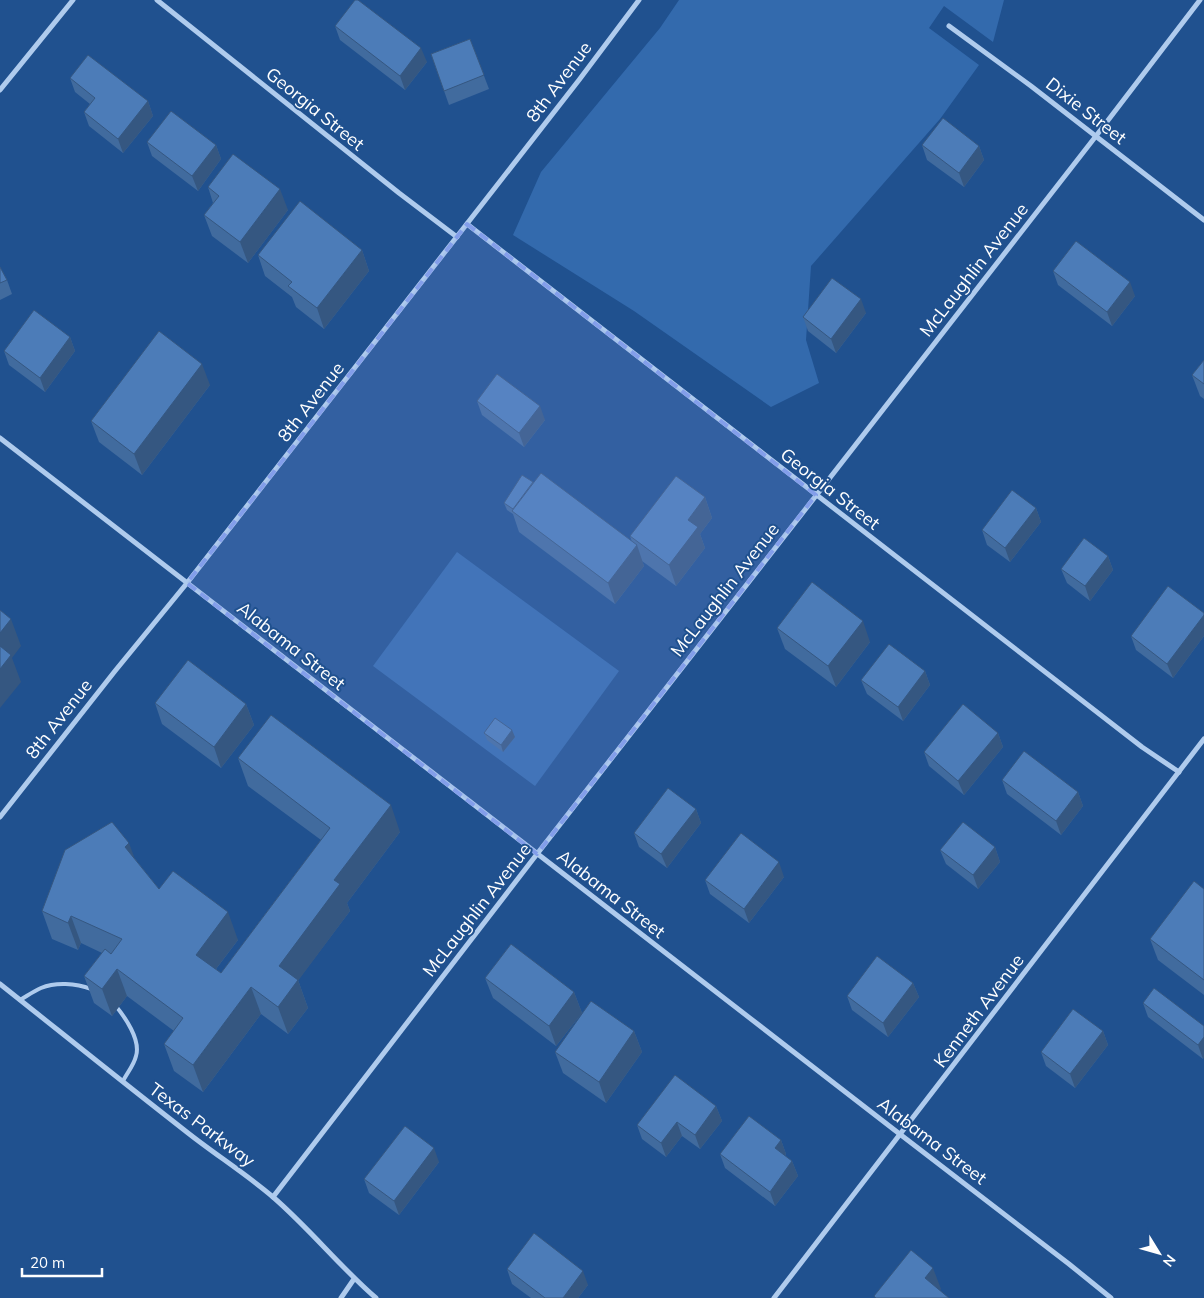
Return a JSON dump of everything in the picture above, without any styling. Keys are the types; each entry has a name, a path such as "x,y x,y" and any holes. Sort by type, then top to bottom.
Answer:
{"street":[{"path":"0,90 73,0"},
{"name":"Georgia Street","path":"157,0 457,237"},
{"name":"8th Avenue","path":"0,817 187,583 639,0"},
{"name":"McLaughlin Avenue","path":"273,1197 1200,0"},
{"name":"Dixie Street","path":"949,26 1031,86 1204,220"},
{"name":"Georgia Street","path":"467,224 1142,747 1179,772"},
{"name":"Alabama Street","path":"0,438 1111,1298"},
{"name":"Kenneth Avenue","path":"774,1298 1204,739"},
{"name":"Texas Parkway","path":"0,984 273,1197 312,1233 354,1279 376,1298"},
{"path":"341,1298 354,1279"}],"lane":[{"path":"20,1000 41,988 54,985 70,984 94,989"},
{"path":"113,1002 121,1012 137,1046 136,1057 122,1081"}],"highlighted area":[{"path":"467,224 816,495 537,854 187,583"}],"shaded area":[{"path":"679,0 1004,0 993,42 944,6 929,28 979,65 940,119 811,266 806,340 819,383 771,407 634,311 513,235 541,172 660,28"},
{"path":"457,552 619,671 535,786 373,666"}],"building":[{"path":"355,0 358,0 421,48 400,76 335,26"},
{"path":"470,39 484,75 444,91 431,54"},
{"path":"88,55 148,101 118,139 84,112 95,98 70,78"},
{"path":"171,111 216,145 192,176 147,142"},
{"path":"943,118 979,146 959,173 922,145"},
{"path":"233,154 280,189 240,242 204,215 219,196 208,187"},
{"path":"300,201 362,250 317,308 288,286 292,282 258,255"},
{"path":"1076,241 1130,282 1107,312 1053,271"},
{"path":"0,267 7,280 0,283"},
{"path":"832,278 861,299 831,339 803,317"},
{"path":"34,310 70,337 40,378 4,351"},
{"path":"159,331 202,364 134,454 91,421"},
{"path":"1204,360 1204,384 1192,375"},
{"path":"497,374 540,406 519,433 477,401"},
{"path":"541,473 637,545 608,583 512,511"},
{"path":"522,475 533,482 513,509 504,503"},
{"path":"676,476 705,497 688,520 698,527 669,565 630,536"},
{"path":"1012,490 1036,508 1005,548 982,530"},
{"path":"1084,538 1108,556 1085,586 1061,569"},
{"path":"812,582 863,621 828,666 777,628"},
{"path":"1168,586 1204,613 1204,615 1167,664 1131,636"},
{"path":"0,610 11,619 0,633"},
{"path":"889,644 925,671 898,707 861,680"},
{"path":"0,646 11,655 0,669"},
{"path":"188,660 246,704 214,747 155,703"},
{"path":"963,704 998,733 958,781 924,752"},
{"path":"271,715 391,805 334,880 340,884 279,966 298,980 278,1007 251,987 193,1065 164,1044 183,1018 117,969 102,989 84,976 105,949 111,954 122,939 71,916 68,923 42,911 65,850 112,822 129,843 125,847 159,889 173,871 228,912 196,955 221,973 330,828 238,758"},
{"path":"495,718 512,730 501,745 484,733"},
{"path":"1024,751 1078,792 1056,821 1002,780"},
{"path":"668,788 696,809 661,854 634,833"},
{"path":"963,822 995,847 973,875 940,850"},
{"path":"741,833 779,862 744,909 705,880"},
{"path":"1194,881 1204,889 1204,980 1150,939"},
{"path":"511,944 574,992 549,1026 485,978"},
{"path":"877,956 913,983 883,1023 847,996"},
{"path":"1154,988 1204,1026 1204,1037 1198,1045 1143,1003"},
{"path":"591,1001 634,1031 599,1082 555,1052"},
{"path":"1073,1009 1103,1031 1070,1074 1041,1052"},
{"path":"675,1075 716,1106 695,1135 677,1122 661,1143 637,1125"},
{"path":"749,1116 781,1140 775,1148 792,1161 770,1192 720,1154"},
{"path":"405,1126 434,1148 394,1201 364,1179"},
{"path":"534,1233 583,1271 563,1298 545,1298 507,1269"},
{"path":"911,1250 933,1268 925,1278 949,1298 876,1298 874,1296"}]}
